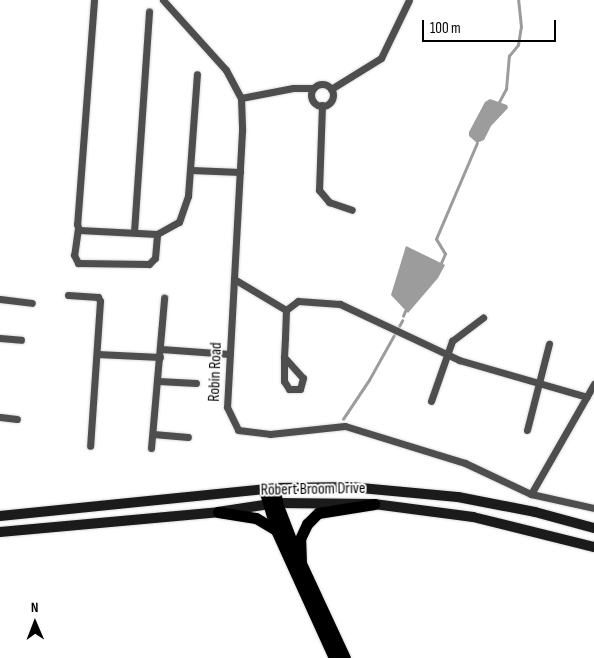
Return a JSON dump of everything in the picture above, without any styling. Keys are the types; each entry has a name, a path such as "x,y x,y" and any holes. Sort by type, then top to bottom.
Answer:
{"main road":[{"path":"270,488 276,530 334,658"},
{"path":"272,504 345,658"},
{"path":"301,563 300,536 315,516 374,504"},
{"path":"218,512 256,518 276,530"}],"street":[{"path":"94,0 78,228 74,256 78,263 150,264 155,258 157,234"},
{"name":"Robin Road","path":"163,0 226,70 241,98 240,172 228,407 231,421 241,432 296,432 345,426 465,463 531,494 594,508"},
{"path":"331,89 372,65 386,52 409,0"},
{"path":"134,232 149,12"},
{"path":"78,228 157,234 179,222 188,196 192,170 197,74"},
{"path":"241,98 288,89 313,88 321,84 331,89"},
{"path":"313,88 312,100 322,105"},
{"path":"322,105 331,100 331,89"},
{"path":"322,105 319,190 329,202 352,210"},
{"path":"192,170 240,172"},
{"path":"234,279 286,310"},
{"path":"68,295 100,299 90,446"},
{"path":"151,448 164,298"},
{"path":"0,299 32,303"},
{"path":"286,310 298,301 340,304 446,354 587,397"},
{"path":"284,357 286,310"},
{"path":"431,401 452,341 483,318"},
{"path":"0,338 22,340"},
{"path":"528,430 549,344"},
{"path":"161,349 230,354"},
{"path":"97,354 160,357"},
{"path":"158,381 196,383"},
{"path":"531,494 594,384"},
{"path":"0,417 17,419"},
{"path":"153,434 188,437"},
{"name":"Robert Broom Drive","path":"0,516 270,488 350,487 458,497 535,512 594,528"},
{"name":"Robert Broom Drive","path":"0,532 218,512 272,504 374,504 473,517 594,547"}],"shaded area":[{"path":"490,99 507,105 508,108 491,126 484,140 477,143 469,136 469,132 485,102"},
{"path":"406,246 445,265 438,278 408,313 391,295"}],"waterway":[{"path":"499,102 506,89 509,56 518,45 521,27 518,0"},
{"path":"441,263 445,254 436,239 477,143"},
{"path":"403,316 405,311"},
{"path":"343,419 369,380 402,321"}]}
